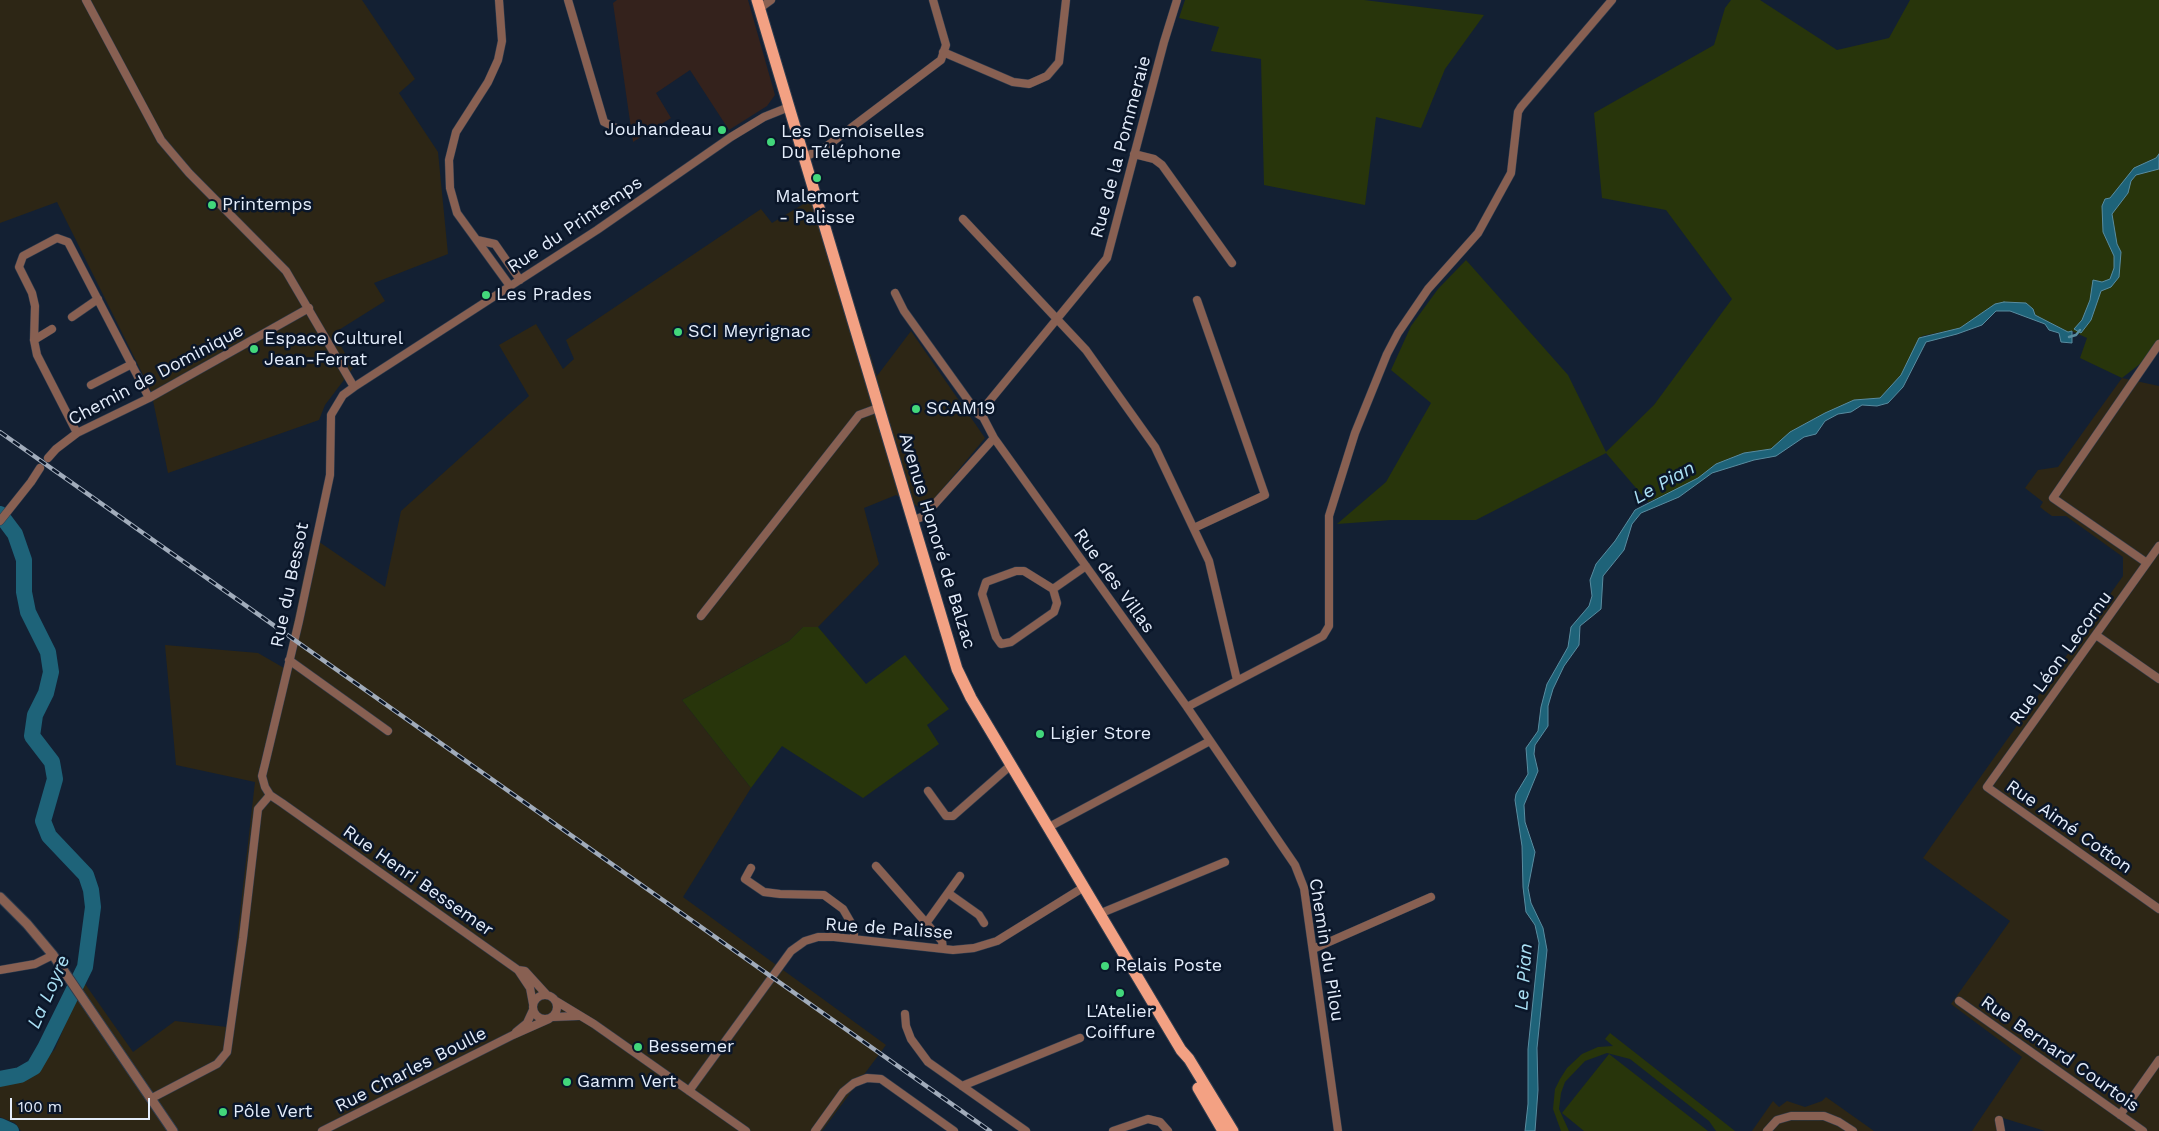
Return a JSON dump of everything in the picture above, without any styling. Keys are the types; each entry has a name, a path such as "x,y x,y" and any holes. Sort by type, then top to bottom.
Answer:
{"main road":[{"name":"Avenue Honoré de Balzac","path":"759,4 957,669 970,698 1099,914 1181,1050 1189,1059 1233,1131"},
{"name":"Avenue Honoré de Balzac","path":"1181,1050 1183,1061 1223,1131"}],"street":[{"path":"86,0 161,140 188,173 270,252 286,271 354,387"},
{"path":"499,0 502,41 498,60 488,82 456,132 450,160 450,188 457,213 510,286"},
{"path":"568,0 604,122 616,128"},
{"path":"759,4 771,0"},
{"path":"804,158 823,149 941,60 946,45 933,0"},
{"path":"943,52 1013,82 1029,84 1046,76 1059,62 1066,0"},
{"name":"Rue de la Pommeraie","path":"983,417 987,404 1107,258 1177,0"},
{"path":"1187,707 1322,636 1329,626 1329,516 1355,433 1398,333 1428,290 1478,233 1512,173 1521,107 1612,0"},
{"name":"Rue du Printemps","path":"354,387 596,230 731,137 764,117 789,107"},
{"path":"1134,154 1154,159 1162,165 1232,263"},
{"path":"963,219 1086,350 1155,447 1210,561 1237,680"},
{"path":"77,433 37,355 34,340 35,306 32,293 20,267 23,256 57,238 68,242 149,398"},
{"path":"477,240 495,244 520,280"},
{"path":"895,293 904,312 978,414 983,417 994,438 924,516 912,521"},
{"path":"72,317 98,299"},
{"path":"1194,528 1264,494 1197,300"},
{"name":"Chemin de Dominique","path":"48,458 56,448 77,433 149,398 309,308"},
{"path":"34,340 52,329"},
{"path":"2147,563 2054,498 2159,344"},
{"path":"90,385 132,364"},
{"name":"Rue du Bessot","path":"270,795 262,776 330,475 331,415 343,395 354,387"},
{"path":"701,616 859,416 878,408"},
{"name":"Rue des Villas","path":"994,438 1210,741"},
{"path":"0,521 40,468"},
{"name":"Rue Léon Lecornu","path":"1987,787 2159,546"},
{"path":"1053,588 1086,566"},
{"path":"1016,571 1024,571 1053,588 1057,603 1054,612 1011,642 1001,644 996,638 982,594 986,582 1016,571"},
{"path":"2096,635 2159,679"},
{"path":"289,660 388,731"},
{"path":"1049,828 1210,741"},
{"name":"Chemin du Pilou","path":"1210,741 1295,865 1304,888 1338,1131"},
{"path":"928,792 946,816 954,816 1011,765"},
{"name":"Rue Aimé Cotton","path":"1987,787 2159,909"},
{"path":"152,1098 217,1064 226,1052 243,938 258,809 270,795"},
{"name":"Rue Henri Bessemer","path":"270,795 518,970 525,971 546,994 578,1016 594,1024 746,1131"},
{"path":"1099,914 1225,862"},
{"path":"876,866 927,922 942,941 943,949"},
{"path":"751,868 745,879 764,892 824,895 843,909 854,928 854,939"},
{"path":"927,922 960,876"},
{"name":"Rue de Palisse","path":"689,1091 791,951 805,941 818,937 943,949 974,948 997,941 1084,888"},
{"path":"948,893 979,915 984,923"},
{"path":"0,897 27,924 66,972 173,1131"},
{"path":"1313,949 1431,897"},
{"path":"0,970 28,966 53,955"},
{"path":"518,970 530,988 533,1008 538,1017 578,1016"},
{"path":"533,1008 539,996 546,994"},
{"path":"551,1018 557,1011 556,1001"},
{"name":"Rue Bernard Courtois","path":"1959,1001 2143,1131"},
{"name":"Rue Charles Boulle","path":"513,1035 526,1023 533,1008"},
{"path":"905,1014 906,1026 918,1049 928,1062 1026,1131"},
{"name":"Rue Charles Boulle","path":"322,1131 513,1035 551,1018"},
{"path":"962,1086 1080,1038"},
{"path":"2120,1115 2159,1060"},
{"path":"815,1131 843,1092 854,1083 867,1078 881,1079 953,1131"},
{"path":"1768,1131 1778,1120 1791,1116 1824,1116 1839,1122 1853,1131"},
{"path":"1113,1131 1148,1119 1160,1122 1168,1131"},
{"path":"1999,1120 2001,1131"}],"shaded area":[{"path":"0,0 362,0 415,79 399,93 438,152 448,254 374,283 385,301 334,333 353,368 325,405 319,420 168,473 151,391 57,202 0,223"},
{"path":"617,0 748,0 775,95 767,106 729,130 690,70 656,93 671,118 633,142 613,3"},
{"path":"820,194 877,376 911,331 985,438 925,510 896,495 864,508 879,564 818,627 803,627 789,641 682,700 751,788 683,897 886,1045 822,1131 21,1131 15,1123 0,1117 0,1086 32,1075 55,1049 83,981 133,1052 175,1021 227,1027 255,782 176,765 165,645 258,653 284,668 312,537 385,587 401,511 529,396 499,345 536,324 563,369 574,359 566,340 761,209 772,223"},
{"path":"2122,378 2159,386 2159,1131 2045,1131 2003,1118 2005,1131 1972,1131 2022,1057 1951,1004 2010,921 1923,858 2123,576 2123,557 2066,516 2052,516 2040,507 2043,502 2025,488 2038,470 2058,467"},
{"path":"1826,1097 1874,1131 1752,1131 1773,1101 1779,1107 1787,1101 1805,1107 1822,1101"}],"green space":[{"path":"1185,0 1364,0 1484,15 1445,69 1421,128 1376,117 1365,205 1264,185 1261,59 1211,51 1219,27 1179,18"},
{"path":"1731,0 1760,0 1837,50 1889,38 1910,0 2159,0 2159,349 2122,378 2080,358 2087,338 2072,331 2068,332 2035,315 2033,309 2024,303 1997,303 1960,328 1922,336 1901,375 1880,398 1854,400 1825,413 1790,432 1771,449 1744,453 1716,464 1699,478 1648,502 1606,453 1476,520 1391,520 1337,524 1386,482 1431,403 1391,370 1411,326 1438,289 1466,260 1568,375 1606,452 1654,405 1732,299 1666,210 1602,198 1594,113 1714,45 1725,8"},
{"path":"803,627 818,627 866,684 905,655 949,709 927,725 939,744 863,798 782,746 751,788 682,700 789,641"},
{"path":"1610,1033 1735,1131 1716,1131 1709,1121 1630,1059 1607,1053 1585,1061 1565,1082 1561,1093 1559,1109 1569,1131 1561,1131 1553,1109 1555,1089 1560,1079 1567,1068 1582,1054 1598,1047 1613,1046 1605,1039"},
{"path":"1609,1054 1708,1131 1584,1131 1562,1113"}],"water":[{"path":"2159,154 2159,169 2136,175 2131,181 2128,193 2112,214 2117,244 2121,252 2119,277 2111,287 2101,291 2091,320 2081,333 2074,329 2082,320 2090,300 2093,280 2102,282 2110,279 2114,268 2114,256 2103,232 2102,206 2105,199 2110,198 2134,168 2156,158"},
{"path":"2004,302 2026,303 2033,309 2035,315 2068,332 2072,331 2072,343 2061,342 2059,333 2049,330 2045,324 2010,311 1996,311 1982,325 1926,342 1903,387 1888,403 1877,406 1862,405 1851,412 1838,414 1825,421 1816,434 1804,437 1776,456 1754,460 1712,473 1679,497 1641,513 1632,524 1624,550 1603,576 1601,609 1580,626 1579,645 1564,666 1553,689 1548,706 1548,726 1535,745 1534,754 1538,771 1524,805 1525,822 1535,852 1528,888 1531,903 1543,928 1547,950 1537,1048 1538,1090 1535,1131 1525,1131 1528,1104 1528,1049 1539,943 1535,925 1526,912 1522,846 1515,800 1516,794 1528,774 1526,748 1538,731 1541,707 1547,684 1568,647 1571,627 1589,606 1592,596 1590,580 1596,564 1615,541 1635,510 1698,478 1716,464 1744,453 1771,449 1790,432 1825,413 1854,400 1880,398 1901,375 1919,338 1960,328 1995,304"}],"waterway":[{"name":"Le Pian","path":"2069,337 2076,335 2080,330"},
{"name":"La Loyre","path":"0,514 15,534 24,560 24,592 28,612 48,652 51,672 46,693 35,715 32,736 52,762 55,779 43,821 49,836 86,875 91,890 93,907 85,967 45,1048 34,1067 20,1075 0,1079"},
{"name":"La Loyre","path":"0,1126 11,1131"}],"railway":[{"path":"0,432 990,1131"}],"place":[{"name":"Jouhandeau","path":"722,130"},
{"name":"Les Demoiselles Du Téléphone","path":"771,142"},
{"name":"Malemort - Palisse","path":"817,178"},
{"name":"Printemps","path":"212,205"},
{"name":"Les Prades","path":"486,295"},
{"name":"SCI Meyrignac","path":"678,332"},
{"name":"Espace Culturel Jean-Ferrat","path":"254,349"},
{"name":"SCAM19","path":"916,409"},
{"name":"Ligier Store","path":"1040,734"},
{"name":"Relais Poste","path":"1105,966"},
{"name":"L'Atelier Coiffure","path":"1120,993"},
{"name":"Bessemer","path":"638,1047"},
{"name":"Gamm Vert","path":"567,1082"},
{"name":"Pôle Vert","path":"223,1112"}]}
